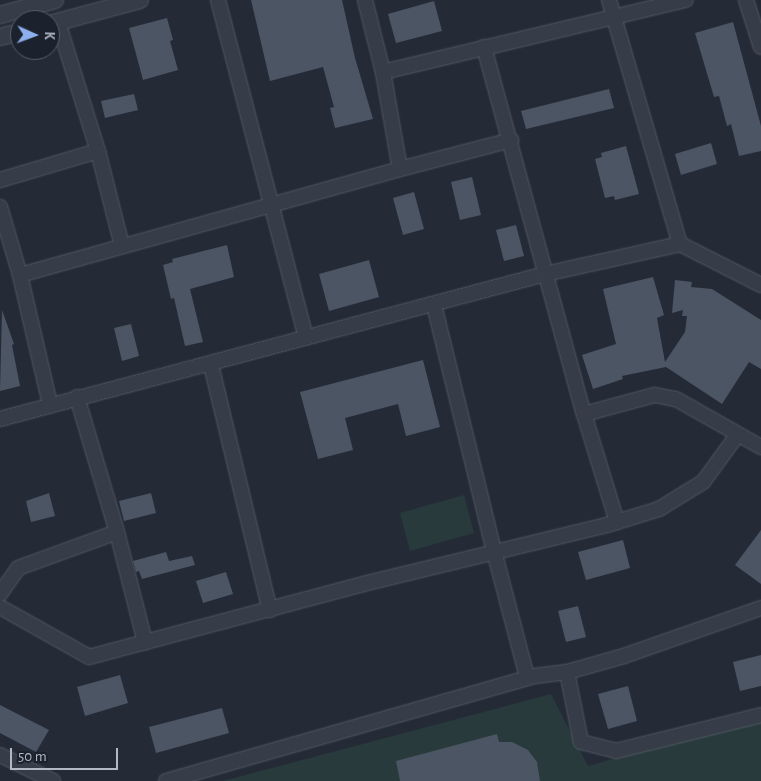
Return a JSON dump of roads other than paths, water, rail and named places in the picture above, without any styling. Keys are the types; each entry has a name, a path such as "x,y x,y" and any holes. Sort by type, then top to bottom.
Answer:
{"street":[{"path":"0,15 55,0"},
{"path":"60,21 140,0"},
{"path":"218,0 273,205 306,338"},
{"path":"365,0 383,72 400,168"},
{"path":"609,0 680,244"},
{"path":"383,72 686,0"},
{"path":"746,0 761,47"},
{"path":"60,40 98,151 122,246"},
{"path":"484,47 511,140 545,274 584,414 617,522"},
{"path":"20,275 400,168 511,140"},
{"path":"0,180 98,151"},
{"path":"0,207 20,275 50,404"},
{"path":"0,419 50,404 211,364 545,274 680,244 761,285"},
{"path":"434,305 494,551 527,677 530,677"},
{"path":"211,364 270,610"},
{"path":"584,414 655,394 676,399 761,448"},
{"path":"77,398 117,532 145,642"},
{"path":"0,607 89,657 494,551 617,522 659,509 703,482 738,434"},
{"path":"0,594 18,568 117,532"},
{"path":"166,781 530,677 567,672 624,656 761,608"},
{"path":"567,672 581,742 616,751 761,715"},
{"path":"0,755 53,781"}]}
